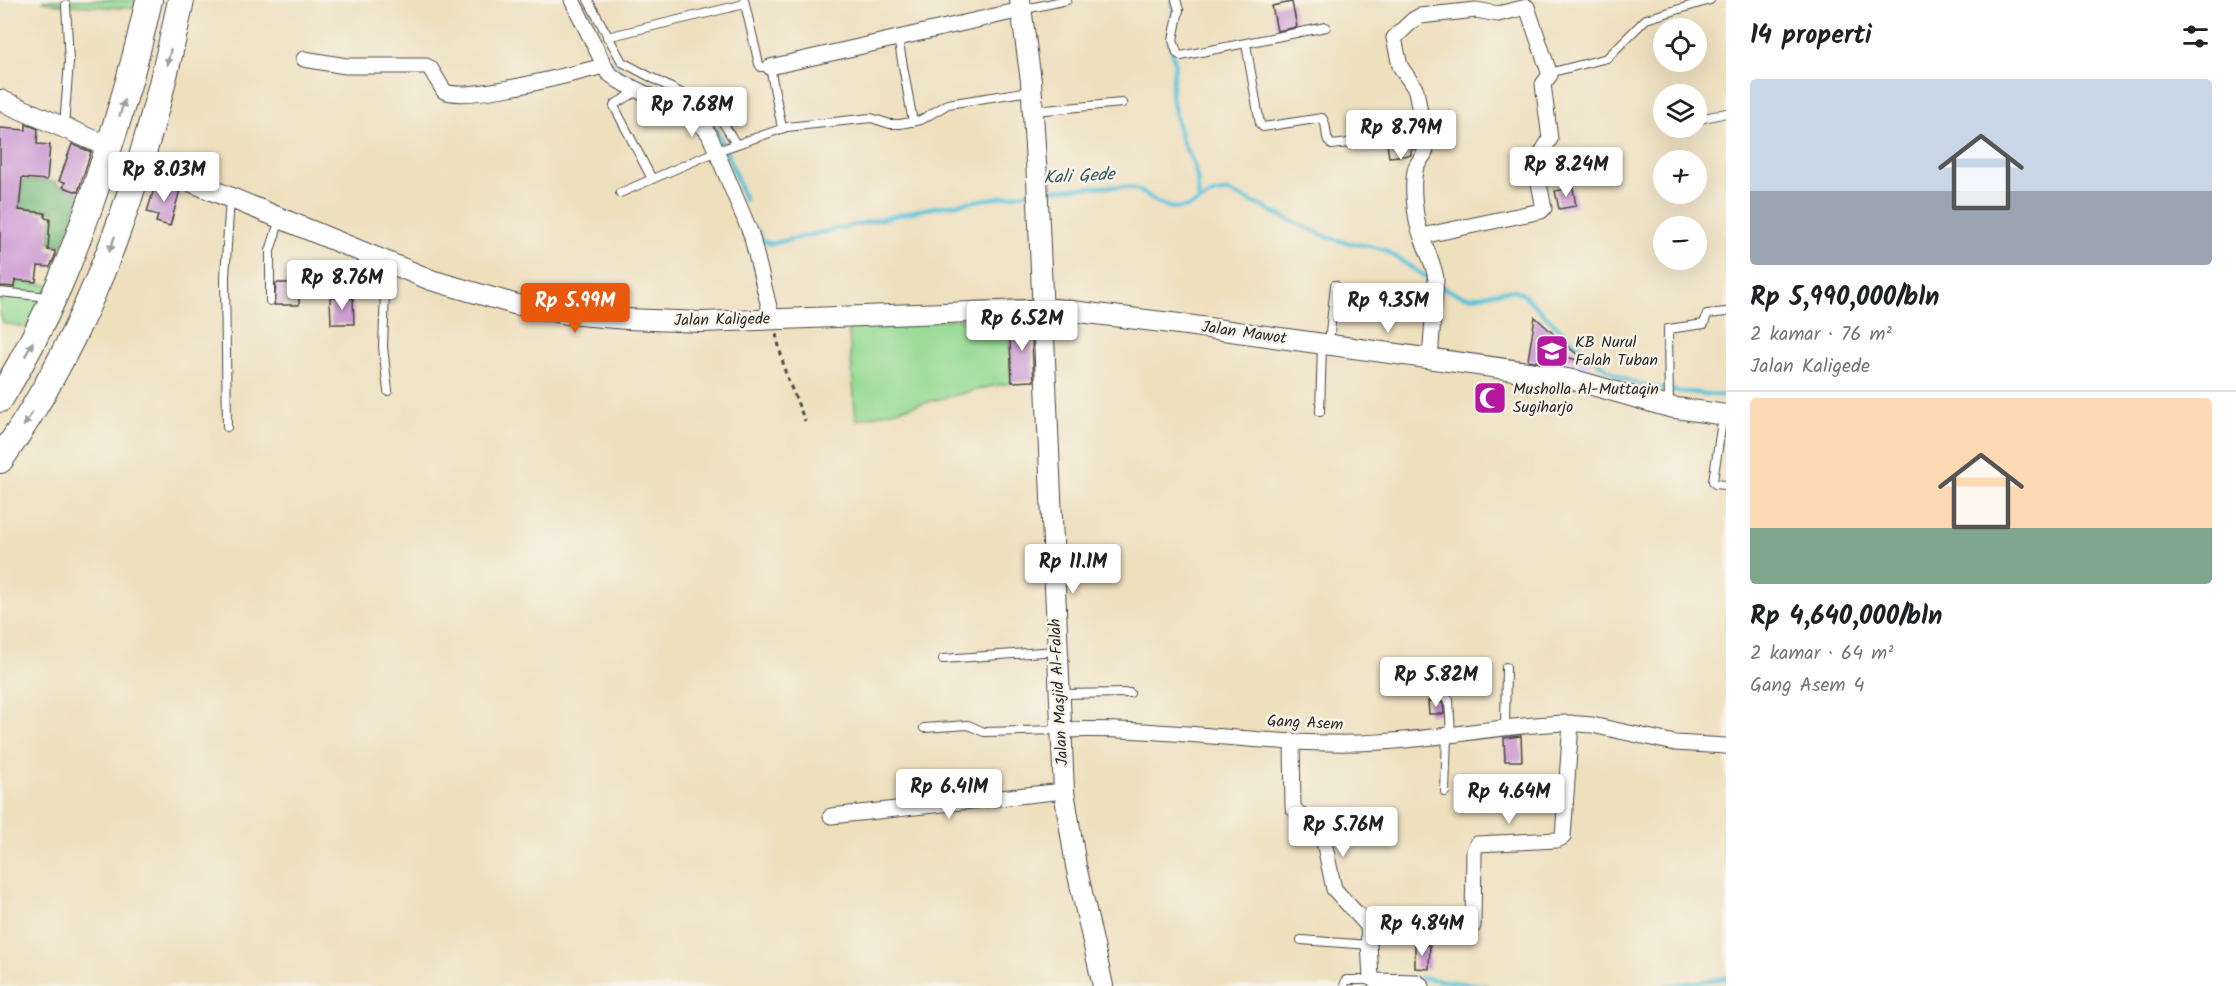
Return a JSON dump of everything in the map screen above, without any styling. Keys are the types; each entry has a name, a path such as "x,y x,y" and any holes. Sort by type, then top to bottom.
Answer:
{"highway":[{"path":"0,399 20,367 55,297 73,254 130,81 149,0"},
{"path":"0,460 37,405 77,329 111,249 141,160 162,87 181,0"}],"street":[{"path":"572,0 604,66 615,78 696,120 726,148 751,234 772,319"},
{"path":"1422,236 1542,211 1544,206 1535,164 1550,139 1543,84 1550,77 1526,3 1498,14 1476,10 1420,16 1395,37 1394,44 1400,66 1416,90 1427,151 1417,164 1415,182 1416,217 1436,284 1430,359"},
{"path":"770,67 898,38 1021,5"},
{"name":"Jalan Masjid Al-Falah","path":"1021,5 1033,111 1037,179 1064,791 1076,866 1103,986"},
{"path":"304,59 346,66 426,66 430,68 444,91 455,94 511,87 604,66"},
{"path":"0,100 109,147"},
{"name":"Jalan Kaligede","path":"141,160 431,280 489,297 567,314 675,322 1043,308"},
{"name":"Jalan Mawot","path":"1043,308 1179,324 1578,381 1724,415"},
{"path":"1473,927 1474,851 1477,844 1557,840 1563,837 1571,723"},
{"name":"Gang Asem","path":"1060,730 1130,729 1292,741 1368,743 1571,723 1592,725 1674,743 1726,746"},
{"path":"1292,741 1293,808 1323,837 1333,888 1368,926 1373,980 1417,982 1422,986"},
{"path":"831,816 1064,791"}],"lane":[{"path":"588,0 619,58 627,66 713,110 722,121 726,148"},
{"path":"1021,5 1067,0"},
{"path":"1176,0 1179,10 1173,40 1178,56 1326,27"},
{"path":"1549,73 1607,58 1646,19 1710,0"},
{"path":"607,37 745,2 759,64 761,67 770,67 783,128"},
{"path":"64,127 69,62 66,5"},
{"path":"898,38 913,122"},
{"path":"1246,44 1260,124 1263,127 1322,118 1328,141 1332,145 1424,134"},
{"path":"639,91 614,106 652,179"},
{"path":"620,193 726,148 783,128 871,118 897,124 913,122 921,120 948,104 1031,91"},
{"path":"1033,111 1122,103"},
{"path":"1707,117 1726,113"},
{"path":"227,427 225,277 230,198"},
{"path":"270,301 270,251 280,219"},
{"path":"386,263 383,347 388,391"},
{"path":"1320,412 1325,344 1335,285"},
{"path":"0,292 55,297"},
{"path":"1669,403 1668,329 1704,324 1707,314 1726,312"},
{"path":"1724,415 1713,481 1715,484 1726,485"},
{"path":"943,659 1057,651"},
{"path":"1442,666 1443,697 1449,700 1445,792"},
{"path":"1504,728 1506,668"},
{"path":"1059,694 1130,693"},
{"path":"924,728 968,725 984,732 1060,730"},
{"path":"1368,926 1473,927"},
{"path":"1301,940 1370,945"},
{"path":"1344,986 1345,981 1373,980"}],"path":[{"path":"772,319 786,375 805,420"}],"shaded area":[{"name":"KB Nurul Falah Tuban","path":"1535,316 1593,366 1590,379 1526,368"}],"green space":[{"path":"42,0 137,0 136,9 54,4"},
{"path":"22,180 57,182 57,185 81,194 63,246 50,244 53,211 20,208"},
{"path":"16,282 49,285 29,328 3,323 0,312 0,288 15,289"},
{"path":"1008,317 1011,383 856,420 848,324"}],"building":[{"path":"1292,2 1297,27 1277,31 1272,6"},
{"path":"26,124 38,129 37,144 50,145 47,180 22,178 19,210 45,213 45,218 50,219 48,250 55,251 55,256 50,267 38,266 36,282 15,280 14,287 0,286 0,128 26,130"},
{"path":"1415,141 1416,149 1411,150 1411,155 1389,157 1387,144"},
{"path":"72,144 91,152 78,192 63,187 65,182 59,181"},
{"path":"156,182 180,190 170,226 156,222 158,215 147,212"},
{"path":"1573,188 1576,206 1559,209 1555,191"},
{"path":"276,283 299,283 299,305 274,305"},
{"path":"330,298 353,298 354,324 331,324"},
{"path":"1535,317 1585,361 1547,354 1546,363 1528,360"},
{"path":"1031,322 1034,381 1012,382 1009,323"},
{"name":"Musholla Al-Muttaqin Sugiharjo","path":"1481,388 1500,389 1499,408 1480,407"},
{"path":"1428,701 1438,701 1443,704 1444,714 1429,714"},
{"path":"1521,736 1522,761 1505,761 1504,738"},
{"path":"1415,945 1430,945 1429,969 1415,968"}],"waterway":[{"path":"1172,0 1174,10 1169,41 1175,62 1171,94 1182,142 1193,162 1197,177 1199,202"},
{"name":"Kali Gede","path":"610,61 618,71 633,80"},
{"name":"Kali Gede","path":"649,87 688,105 708,120 721,141 745,200"},
{"name":"Kali Gede","path":"1044,191 1113,186 1132,188 1160,204 1173,208 1188,207 1211,195 1229,192 1331,238 1385,250 1432,281"},
{"name":"Kali Gede","path":"757,230 762,241 771,244 925,209 1032,192"},
{"name":"Kali Gede","path":"1439,285 1462,296 1470,297 1515,290 1525,296 1587,354 1613,373 1637,383 1662,389 1726,396"},
{"path":"1421,978 1486,986"},
{"path":"1666,986 1726,978"}],"place":[{"name":"KB Nurul Falah Tuban","path":"1552,351"},
{"name":"Musholla Al-Muttaqin Sugiharjo","path":"1490,398"}]}
